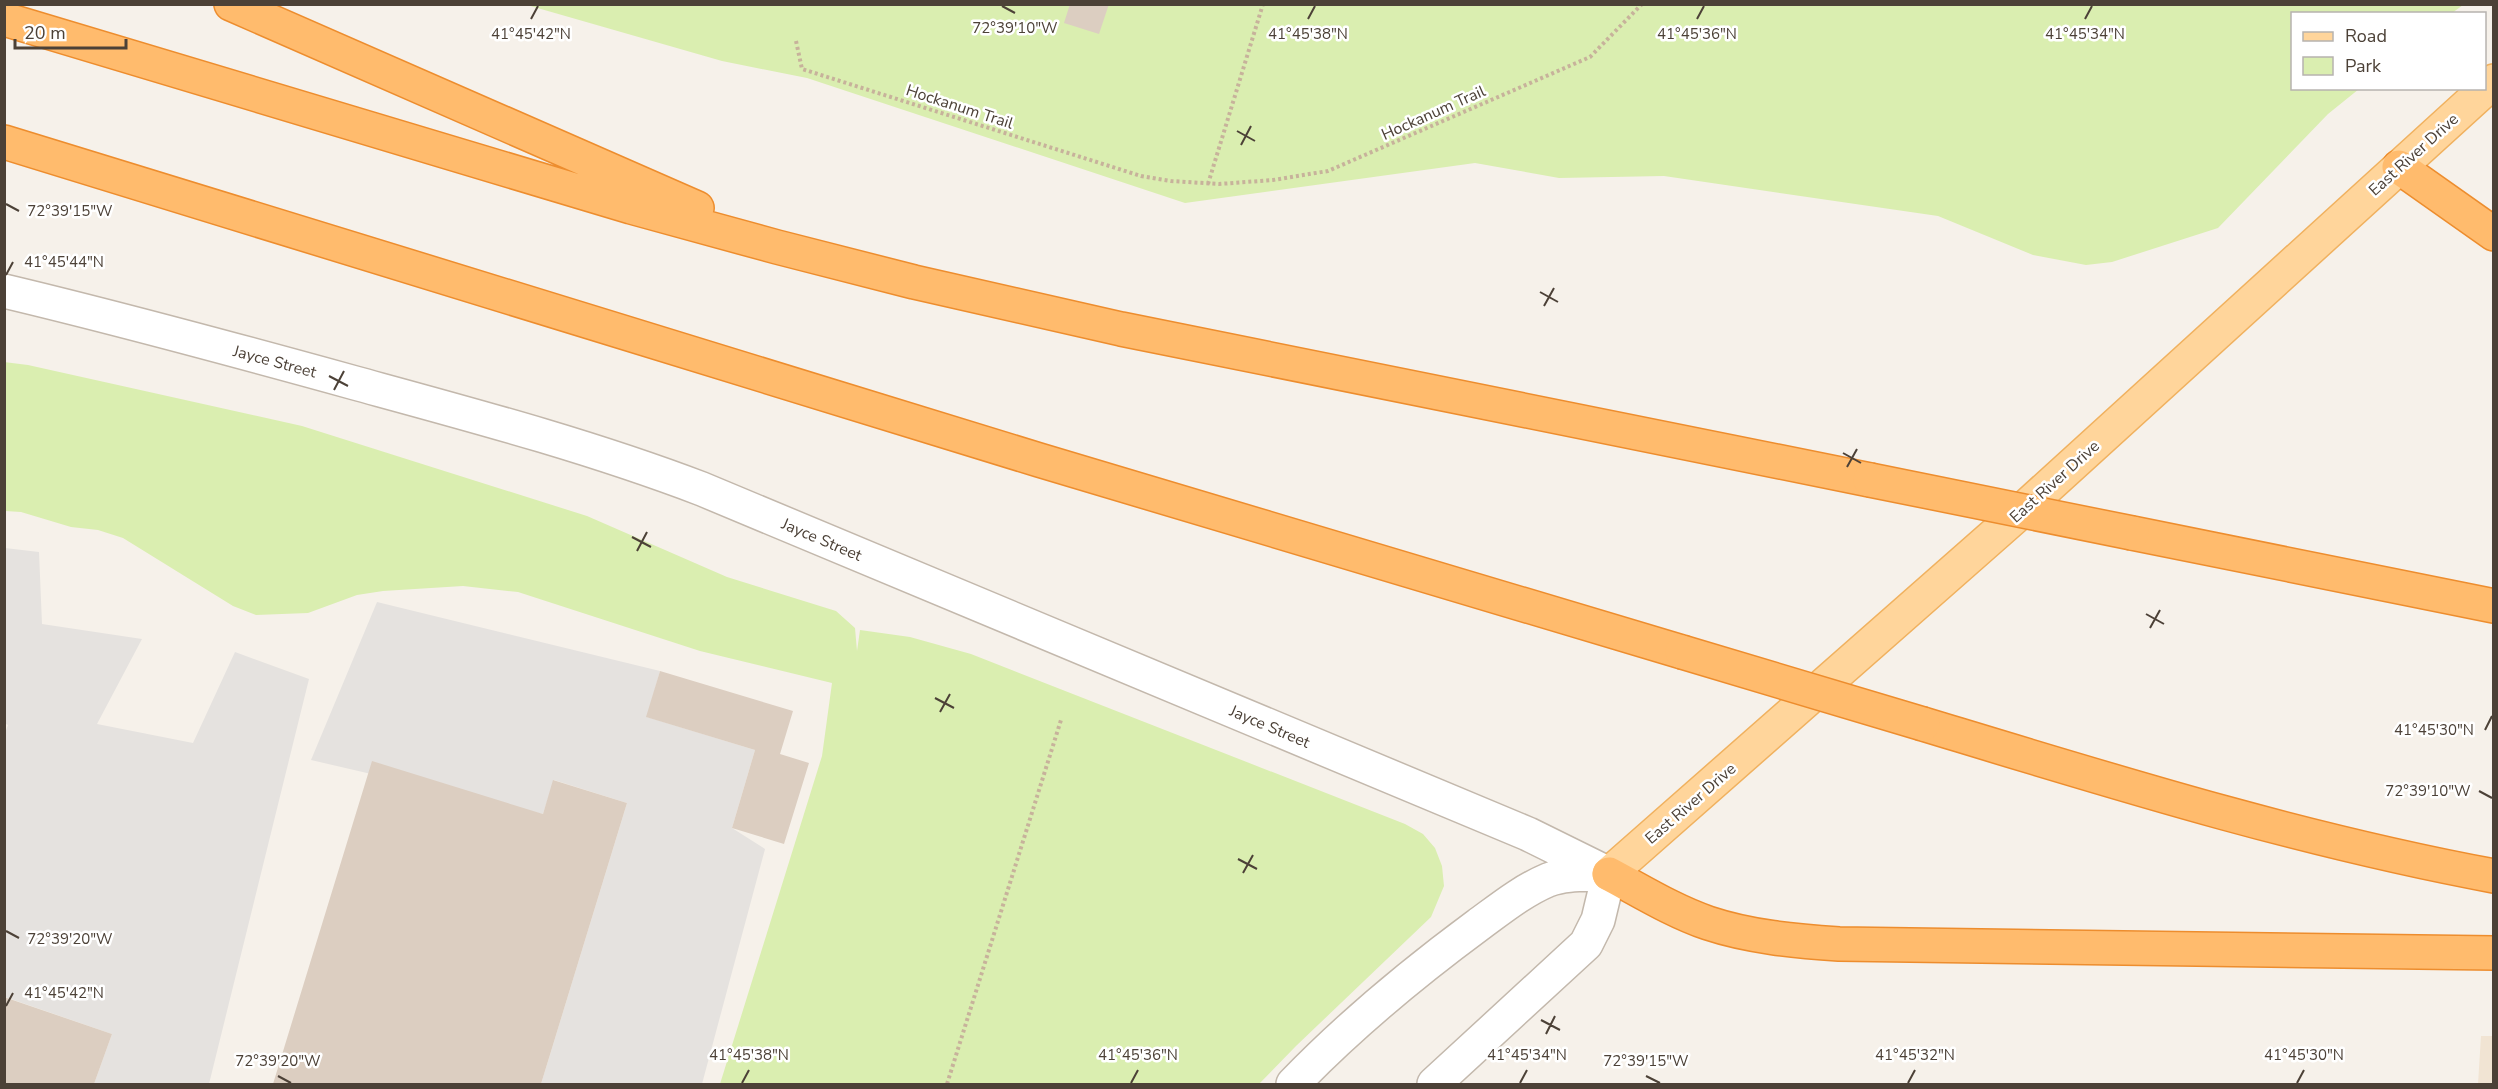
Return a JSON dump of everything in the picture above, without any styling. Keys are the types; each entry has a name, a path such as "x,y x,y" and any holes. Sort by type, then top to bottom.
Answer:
{"highway":[{"path":"16,4 93,45"},
{"path":"231,4 803,254"},
{"path":"4,19 574,190 803,254 945,289 1121,329 2493,606"},
{"path":"4,142 1028,457 2230,815 2356,848 2493,876"},
{"path":"2399,167 2493,234"},
{"path":"1609,874 1709,924 1792,941 1851,944 2493,953"}],"main road":[{"name":"East River Drive","path":"1609,874 2018,514 2483,90"}],"street":[{"name":"Jayce Street","path":"4,291 142,325 482,418 640,466 702,489 1528,834 1609,874"},
{"path":"1293,1084 1345,1034 1408,980 1507,904 1533,888 1556,878 1609,874 1598,920 1586,944 1434,1084"}],"path":[{"path":"1208,184 1263,4"},
{"name":"Hockanum Trail","path":"796,41 802,69 1141,176 1164,181 1208,184 1273,180 1328,171 1590,57 1642,4"},
{"path":"947,1084 1061,720"}],"shaded area":[{"path":"5,548 39,552 42,624 142,639 97,724 193,743 235,652 309,679 209,1084 94,1084 112,1034 5,997 4,736 8,725 4,723"},
{"path":"377,602 660,671 647,717 755,750 732,828 765,849 702,1084 541,1084 627,803 554,780 543,814 311,760"},
{"path":"2481,1036 2493,1036 2493,1084 2478,1084"}],"green space":[{"path":"527,5 2463,5 2453,12 2291,12 2291,90 2358,90 2328,114 2218,228 2112,262 2086,265 2033,255 1938,216 1664,176 1559,178 1475,163 1185,203 807,78 722,61"},
{"path":"4,362 28,365 302,426 587,516 727,577 836,611 855,628 857,651 860,630 910,637 971,654 1405,824 1423,834 1435,848 1442,866 1444,886 1431,917 1259,1084 720,1084 822,756 832,683 700,651 518,592 463,586 383,591 357,595 308,613 256,615 233,606 123,538 98,530 71,527 21,512 5,511"}],"building":[{"path":"1070,4 1109,4 1099,34 1064,23"},
{"path":"660,671 793,711 780,754 809,763 784,844 732,828 755,750 646,717"},
{"path":"372,761 543,814 553,780 627,803 541,1084 273,1084"},
{"path":"4,997 112,1034 94,1084 4,1084"}]}
